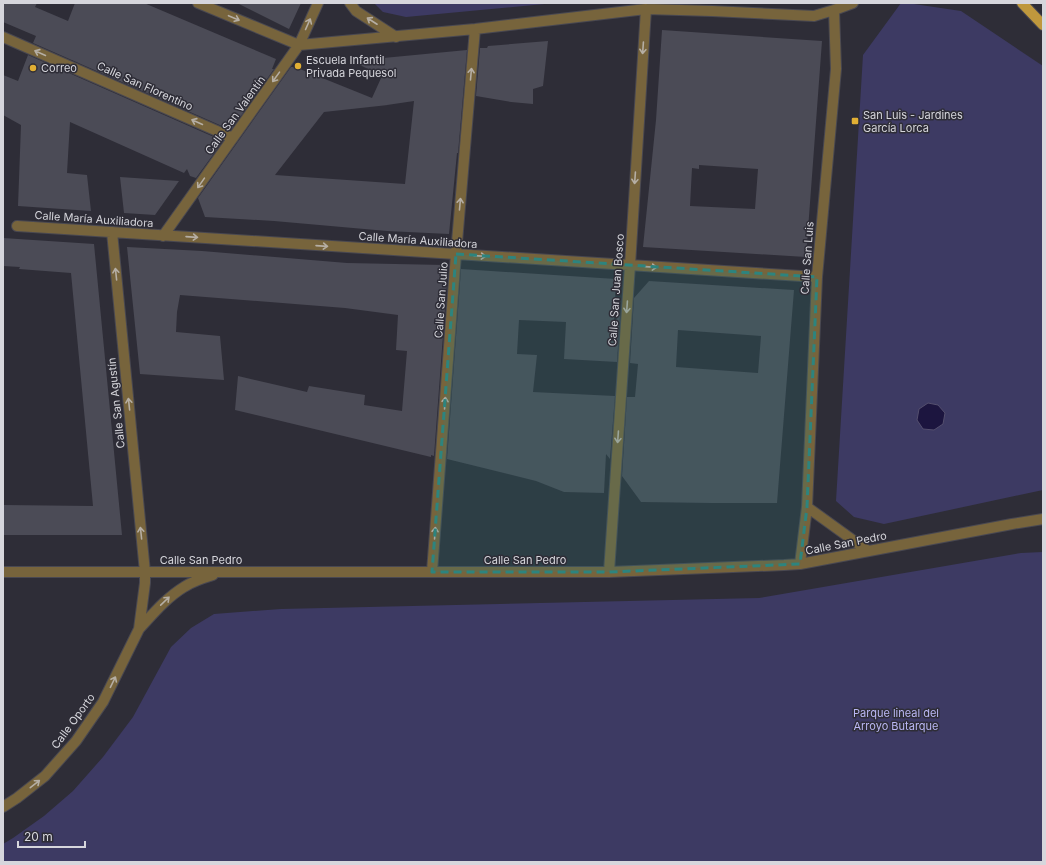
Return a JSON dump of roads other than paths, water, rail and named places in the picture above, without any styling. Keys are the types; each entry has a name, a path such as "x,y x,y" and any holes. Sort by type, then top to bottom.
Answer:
{"main road":[{"path":"1022,3 1043,25"}],"street":[{"path":"198,3 299,45 475,29 646,9 814,16 837,7 853,3"},
{"name":"Calle San Valentín","path":"163,236 299,45 318,3"},
{"path":"350,3 356,11 396,36"},
{"name":"Calle San Luis","path":"800,564 807,507 817,277 836,69 837,7"},
{"name":"Calle San Juan Bosco","path":"609,572 646,9"},
{"name":"Calle San Julio","path":"432,572 475,29"},
{"name":"Calle San Florentino","path":"3,37 233,138"},
{"name":"Calle María Auxiliadora","path":"17,226 817,277"},
{"name":"Calle San Agustín","path":"112,232 145,572"},
{"path":"807,507 868,551"},
{"name":"Calle San Pedro","path":"3,572 609,572 784,566 1043,519"},
{"name":"Calle Oporto","path":"139,630 145,584 145,572"},
{"name":"Calle Oporto","path":"3,807 45,776 76,741 103,702 139,630 164,601 193,582 220,572"}],"place":[{"name":"Escuela Infantil Privada Pequesol","path":"298,66"},
{"name":"Correo","path":"33,68"},
{"name":"San Luis - Jardines García Lorca","path":"855,121"}],"park label":[{"name":"Parque lineal del Arroyo Butarque","path":"896,719"}]}
